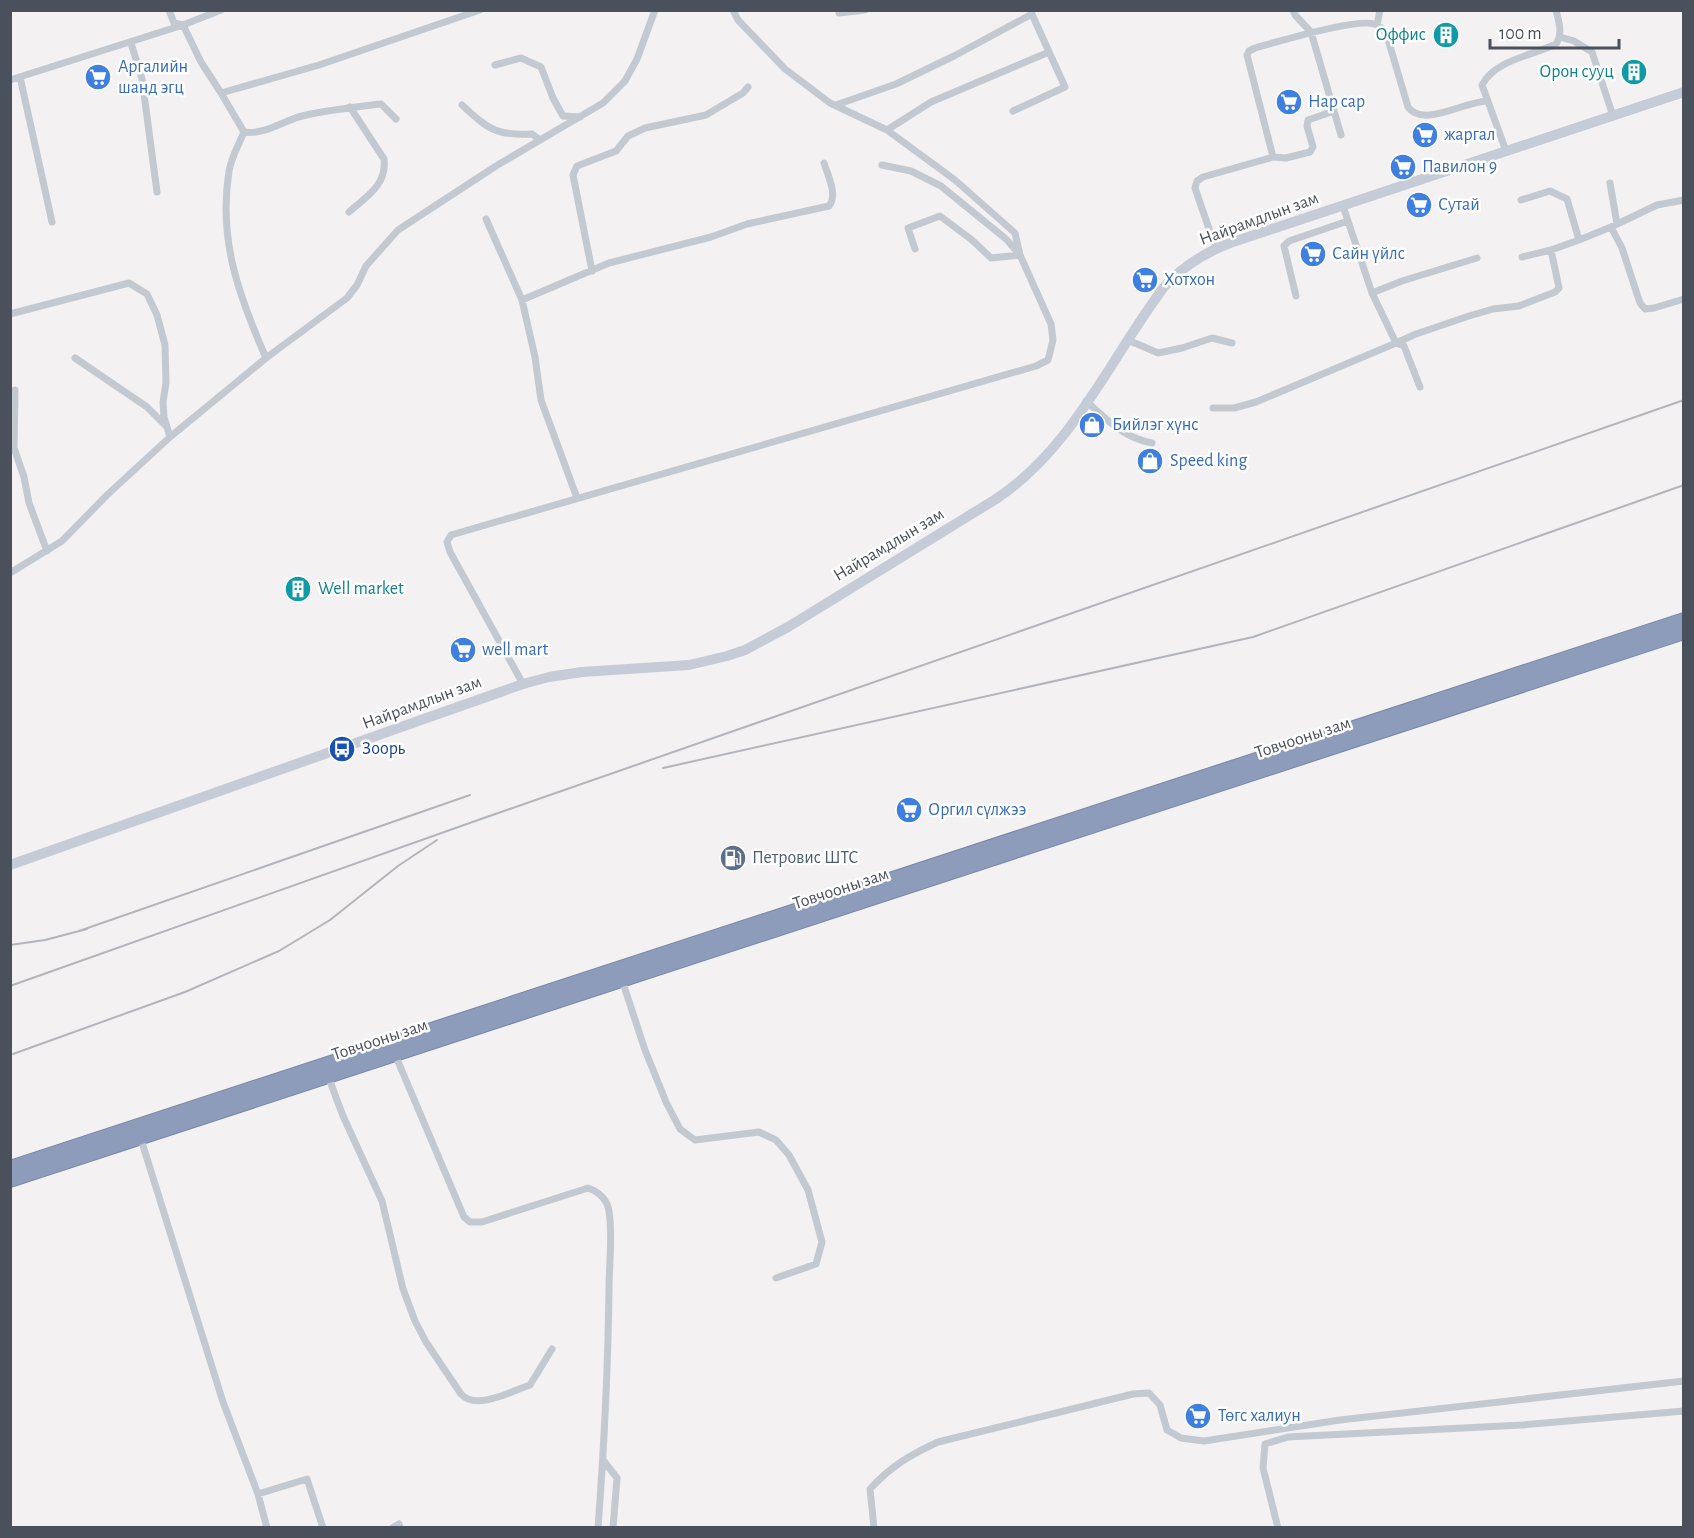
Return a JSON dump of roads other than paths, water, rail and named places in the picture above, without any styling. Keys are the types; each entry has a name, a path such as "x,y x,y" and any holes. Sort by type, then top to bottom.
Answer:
{"highway":[{"name":"Товчооны зам","path":"10,1180 328,1076 392,1049 1683,620"},
{"name":"Товчооны зам","path":"10,1168 622,980 1683,632"}],"main road":[{"name":"Найрамдлын зам","path":"10,866 523,684 582,672 688,665 727,657 763,641 1007,492 1046,457 1155,299 1171,279 1187,265 1216,249 1683,92"}],"street":[{"path":"169,10 174,23 183,26 201,62 244,132"},
{"path":"10,80 183,26 221,10"},
{"path":"221,93 319,65 480,10"},
{"path":"10,573 62,541 107,495 170,437 266,358 347,298 357,285 366,266 398,230 496,166 603,103 625,81 637,58 655,10"},
{"path":"523,684 450,552 447,542 451,535 1043,364 1048,360 1053,340 1050,324 1020,255 1015,233 955,180 887,130 830,104 786,69 738,20 733,10"},
{"path":"839,13 865,10"},
{"path":"1293,10 1311,32 1341,135"},
{"path":"1377,25 1380,10"},
{"path":"1506,151 1482,85 1495,68 1556,44 1561,28 1556,10"},
{"path":"836,105 896,84 944,61 1031,12 1065,87 1013,111"},
{"path":"1273,157 1247,55 1255,48 1311,32 1367,23 1382,27 1387,36 1408,107 1411,112 1421,117 1487,101"},
{"path":"1560,37 1574,41 1592,52 1613,116"},
{"path":"131,43 142,79 157,192"},
{"path":"887,130 931,102 1049,52"},
{"path":"495,65 521,58 541,66 553,98 563,116 580,117"},
{"path":"20,77 52,222"},
{"path":"592,271 573,175 577,166 616,151 628,136 645,128 706,115 743,93 748,87"},
{"path":"244,132 254,133 302,117 350,107 381,104 396,119"},
{"path":"462,105 480,122 494,131 514,135 532,134 540,140"},
{"path":"349,212 378,189 385,169 384,159 350,107"},
{"path":"1216,249 1195,188 1197,181 1203,177 1273,157 1286,158 1311,151 1313,147 1307,126 1308,120 1334,111"},
{"path":"244,132 229,169 226,232 232,265 245,308 266,358"},
{"path":"522,300 609,263 711,237 747,224 829,206 833,199 832,190 824,163"},
{"path":"882,165 911,171 941,186 1006,239 1020,255"},
{"path":"1610,183 1614,225 1640,303 1645,309 1683,299"},
{"path":"1521,200 1551,191 1567,199 1579,240"},
{"path":"1522,257 1579,240 1657,205 1683,200"},
{"path":"1343,206 1372,294 1396,343 1404,346 1420,387"},
{"path":"915,249 908,228 940,216 972,240 991,258 1020,255"},
{"path":"486,219 522,300 535,357 541,400 577,498"},
{"path":"1296,296 1284,246 1289,241 1348,221"},
{"path":"1213,408 1234,408 1256,402 1416,334 1493,309 1519,306 1556,292 1560,282 1551,250"},
{"path":"1372,294 1402,281 1477,258"},
{"path":"10,314 129,283 147,294 157,315 165,345 166,383 163,402 165,425 170,437"},
{"path":"1128,340 1158,353 1212,338 1232,343"},
{"path":"75,358 147,407 165,425"},
{"path":"15,390 15,448 29,503 47,551"},
{"path":"1086,401 1123,433 1134,439 1152,443"},
{"path":"622,980 645,1050 680,1129 695,1140 759,1132 776,1140 789,1155 808,1190 822,1242 816,1264 776,1278"},
{"path":"392,1049 464,1217 470,1222 482,1222 588,1188 597,1191 606,1201 609,1211 609,1305 598,1527"},
{"path":"328,1076 343,1116 382,1202 403,1289 414,1321 461,1394 469,1400 480,1401 530,1385 552,1349"},
{"path":"140,1136 223,1402 258,1494 267,1527"},
{"path":"874,1527 870,1488 885,1472 920,1451 938,1443 1133,1394 1149,1393 1160,1405 1167,1430 1181,1438 1204,1441 1340,1420 1683,1381"},
{"path":"1278,1527 1263,1468 1265,1444 1288,1437 1522,1425 1683,1411"},
{"path":"603,1460 617,1478 613,1527"},
{"path":"258,1494 307,1479 323,1527"},
{"path":"392,1527 399,1524 400,1527"}],"railway":[{"path":"10,986 481,819 1684,400"},
{"path":"663,768 1253,637 1684,485"},
{"path":"79,931 470,795"},
{"path":"13,1054 185,992 279,951 330,920 398,866 437,840"},
{"path":"10,945 45,940 87,929"}],"place":[{"name":"Оффис","path":"1446,35"},
{"name":"Орон сууц","path":"1634,72"},
{"name":"Аргалийн шанд эгц","path":"98,77"},
{"name":"Нар сар","path":"1289,102"},
{"name":"жаргал","path":"1425,135"},
{"name":"Павилон 9","path":"1403,167"},
{"name":"Сутай","path":"1419,205"},
{"name":"Сайн үйлс","path":"1313,254"},
{"name":"Хотхон","path":"1145,280"},
{"name":"Бийлэг хүнс","path":"1092,425"},
{"name":"Speed king","path":"1150,461"},
{"name":"Well market","path":"298,589"},
{"name":"well mart","path":"463,650"},
{"name":"Зоорь","path":"342,749"},
{"name":"Оргил сүлжээ","path":"909,810"},
{"name":"Петровис ШТС","path":"733,858"},
{"name":"Төгс халиун","path":"1198,1416"}]}
